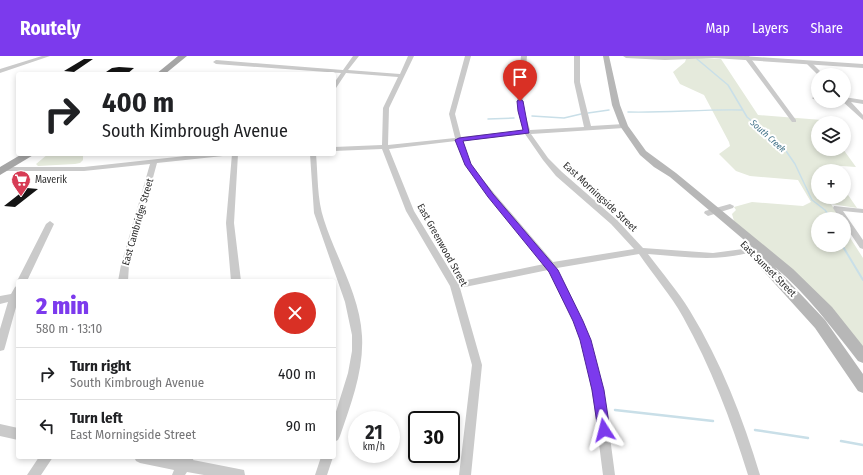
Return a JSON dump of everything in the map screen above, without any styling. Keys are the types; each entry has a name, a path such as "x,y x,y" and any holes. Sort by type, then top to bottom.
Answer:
{"main road":[{"path":"163,72 183,56"},
{"name":"East Sunset Street","path":"606,56 616,105 624,126 643,153 657,165 662,173 712,211 755,248 789,272 827,311 863,357"},
{"path":"2,170 26,156"},
{"name":"East Sunset Street","path":"755,248 820,324 863,386"}],"street":[{"path":"0,71 47,56"},
{"path":"336,84 356,56"},
{"name":"East Greenwood Street","path":"411,56 386,108 385,147 410,211 455,286 477,365 465,475"},
{"path":"468,56 452,114 459,140 468,164 490,195 551,266 578,321 585,340 598,390 609,475"},
{"name":"East Morningside Street","path":"524,56 520,101 521,111 527,132 545,159 559,174 614,222 641,251 686,313 719,377 743,439 754,475"},
{"path":"577,56 577,82 588,128"},
{"path":"626,56 665,58 708,56 810,59 818,63 863,66"},
{"path":"747,57 794,121"},
{"path":"810,59 816,68"},
{"path":"216,62 401,76"},
{"path":"851,101 863,102"},
{"path":"851,106 863,118"},
{"path":"336,148 385,147 527,132 624,126"},
{"path":"2,170 84,169 154,163 208,156"},
{"path":"235,156 230,223 236,279"},
{"path":"313,156 319,219 347,293 354,317 358,350 353,379 336,430"},
{"name":"East Cambridge Street","path":"123,279 125,265 154,163"},
{"path":"712,211 730,206"},
{"path":"863,211 837,208 863,246"},
{"path":"23,279 50,224"},
{"path":"455,286 551,266 641,251 713,256 733,254 755,248"},
{"path":"0,300 16,293"},
{"path":"0,347 16,293"},
{"path":"0,430 16,434"},
{"path":"33,475 45,459"},
{"path":"150,459 240,475"},
{"path":"321,475 326,459"}],"shaded area":[{"path":"686,59 721,59 758,115 811,119 811,156 848,156 856,167 851,167 851,164 811,164 811,202 798,180 750,176 736,171 719,154 730,146 729,142 704,95 680,84 673,72 685,62"},
{"path":"46,156 83,156 83,160 80,163 75,164 38,166 36,164"},
{"path":"851,199 857,208 831,204 851,204"},
{"path":"752,202 803,206 811,202 811,204 831,204 836,212 811,212 811,252 851,252 851,239 863,258 863,348 734,221 732,214 736,210 734,207"}],"building":[{"path":"84,59 93,59 74,72 64,71"},
{"path":"112,68 134,68 129,72 106,72"},
{"name":"Maverik","path":"27,188 38,189 15,207 4,206"}],"waterway":[{"name":"South Creek","path":"697,59 728,85 747,117 784,148 795,164 812,200 826,212"},
{"path":"588,113 609,110"},
{"path":"628,112 742,110"},
{"path":"532,116 564,118 581,114"},
{"path":"488,119 514,118"},
{"name":"South Creek","path":"846,252 863,280"},
{"path":"615,410 713,421"},
{"path":"755,430 808,438"},
{"path":"841,441 863,445"}],"place":[{"name":"Maverik","path":"21,197"}],"route":[{"path":"520,101 521,111 527,132 459,140 468,164 490,195 553,270 578,321 585,340 598,390 604,430"}]}
